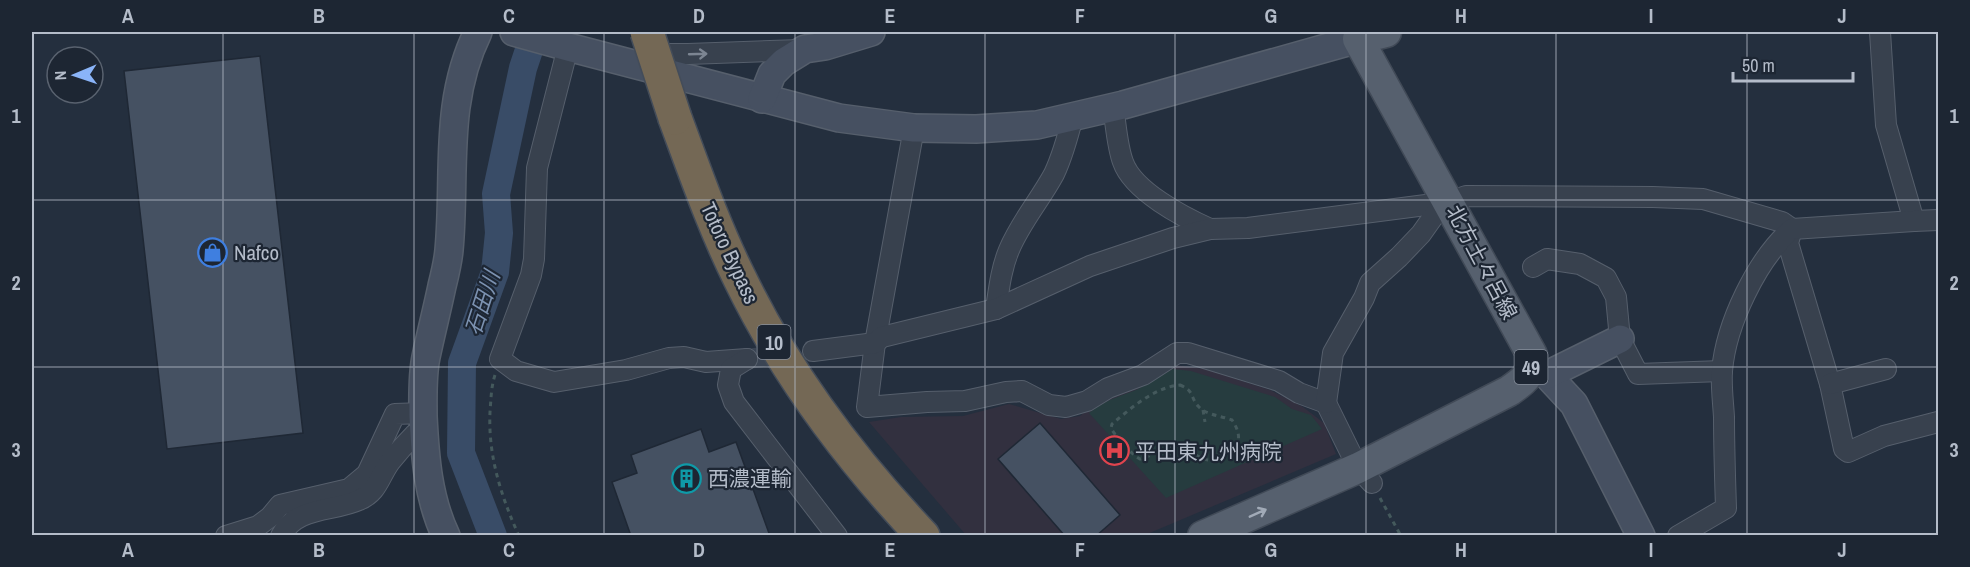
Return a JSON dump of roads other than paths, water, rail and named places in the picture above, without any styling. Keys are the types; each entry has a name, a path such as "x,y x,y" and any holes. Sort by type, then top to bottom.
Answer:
{"highway":[{"name":"Totoro Bypass","path":"647,32 705,199 740,279 768,332 836,434 915,531"}],"main road":[{"name":"北方土々呂線","path":"1370,34 1458,199 1548,352 1550,361 1539,372"},
{"name":"49","path":"1203,536 1365,476 1526,403 1540,390 1539,372"},
{"name":"49","path":"1258,536 1365,476"}],"street":[{"path":"446,536 429,486 424,424 425,360 449,254 452,214 452,142 458,95 469,50 478,32"},
{"path":"514,32 839,118 914,128 976,129 1037,125 1113,107 1370,34"},
{"path":"597,54 688,54 805,49 867,32"},
{"path":"1880,32 1886,124 1914,220"},
{"path":"562,46 537,168 534,260 531,275 500,359 516,372 554,382 626,370 669,358 684,357 706,362 747,359 731,369 728,385 734,402 837,536"},
{"path":"762,99 772,74 784,62 805,49"},
{"path":"1113,107 1123,163 1131,176 1165,207 1210,229"},
{"path":"996,309 1000,280 1009,251 1020,227 1054,174 1064,150 1073,116"},
{"path":"914,128 875,343 867,406 965,401 1006,392 1022,392 1049,405 1066,407 1087,401 1108,388 1143,375 1178,353 1188,353 1279,381 1299,393 1326,403"},
{"path":"813,351 875,343 882,337 996,309 1090,266 1173,238 1210,229 1248,228 1458,199 1515,195 1702,199 1782,222 1792,230"},
{"path":"1365,476 1326,403 1334,353 1370,283 1421,234 1438,210 1458,199"},
{"path":"1678,536 1726,508 1722,371 1737,314 1756,271 1780,240 1792,230 1938,220"},
{"path":"1792,230 1788,243 1830,384 1844,449 1848,452 1884,436 1938,422"},
{"path":"1533,267 1547,259 1580,264 1606,278 1616,297 1620,339 1638,374 1722,371"},
{"path":"1620,339 1539,372 1574,404 1641,536"},
{"path":"1830,384 1886,369"},
{"path":"226,536 258,526 280,505 349,489 366,474 395,414 424,424"},
{"path":"281,536 290,523 301,516 357,501 371,494 388,464 424,424"}],"waterway":[{"name":"石田川","path":"493,536 461,453 462,363 495,272 499,233 496,194 523,68 535,32"}],"tunnel":[{"path":"747,359 813,351"}],"place":[{"name":"Nafco","path":"213,252"},
{"name":"平田東九州病院","path":"1114,451"},
{"name":"西濃運輸","path":"687,478"}]}
